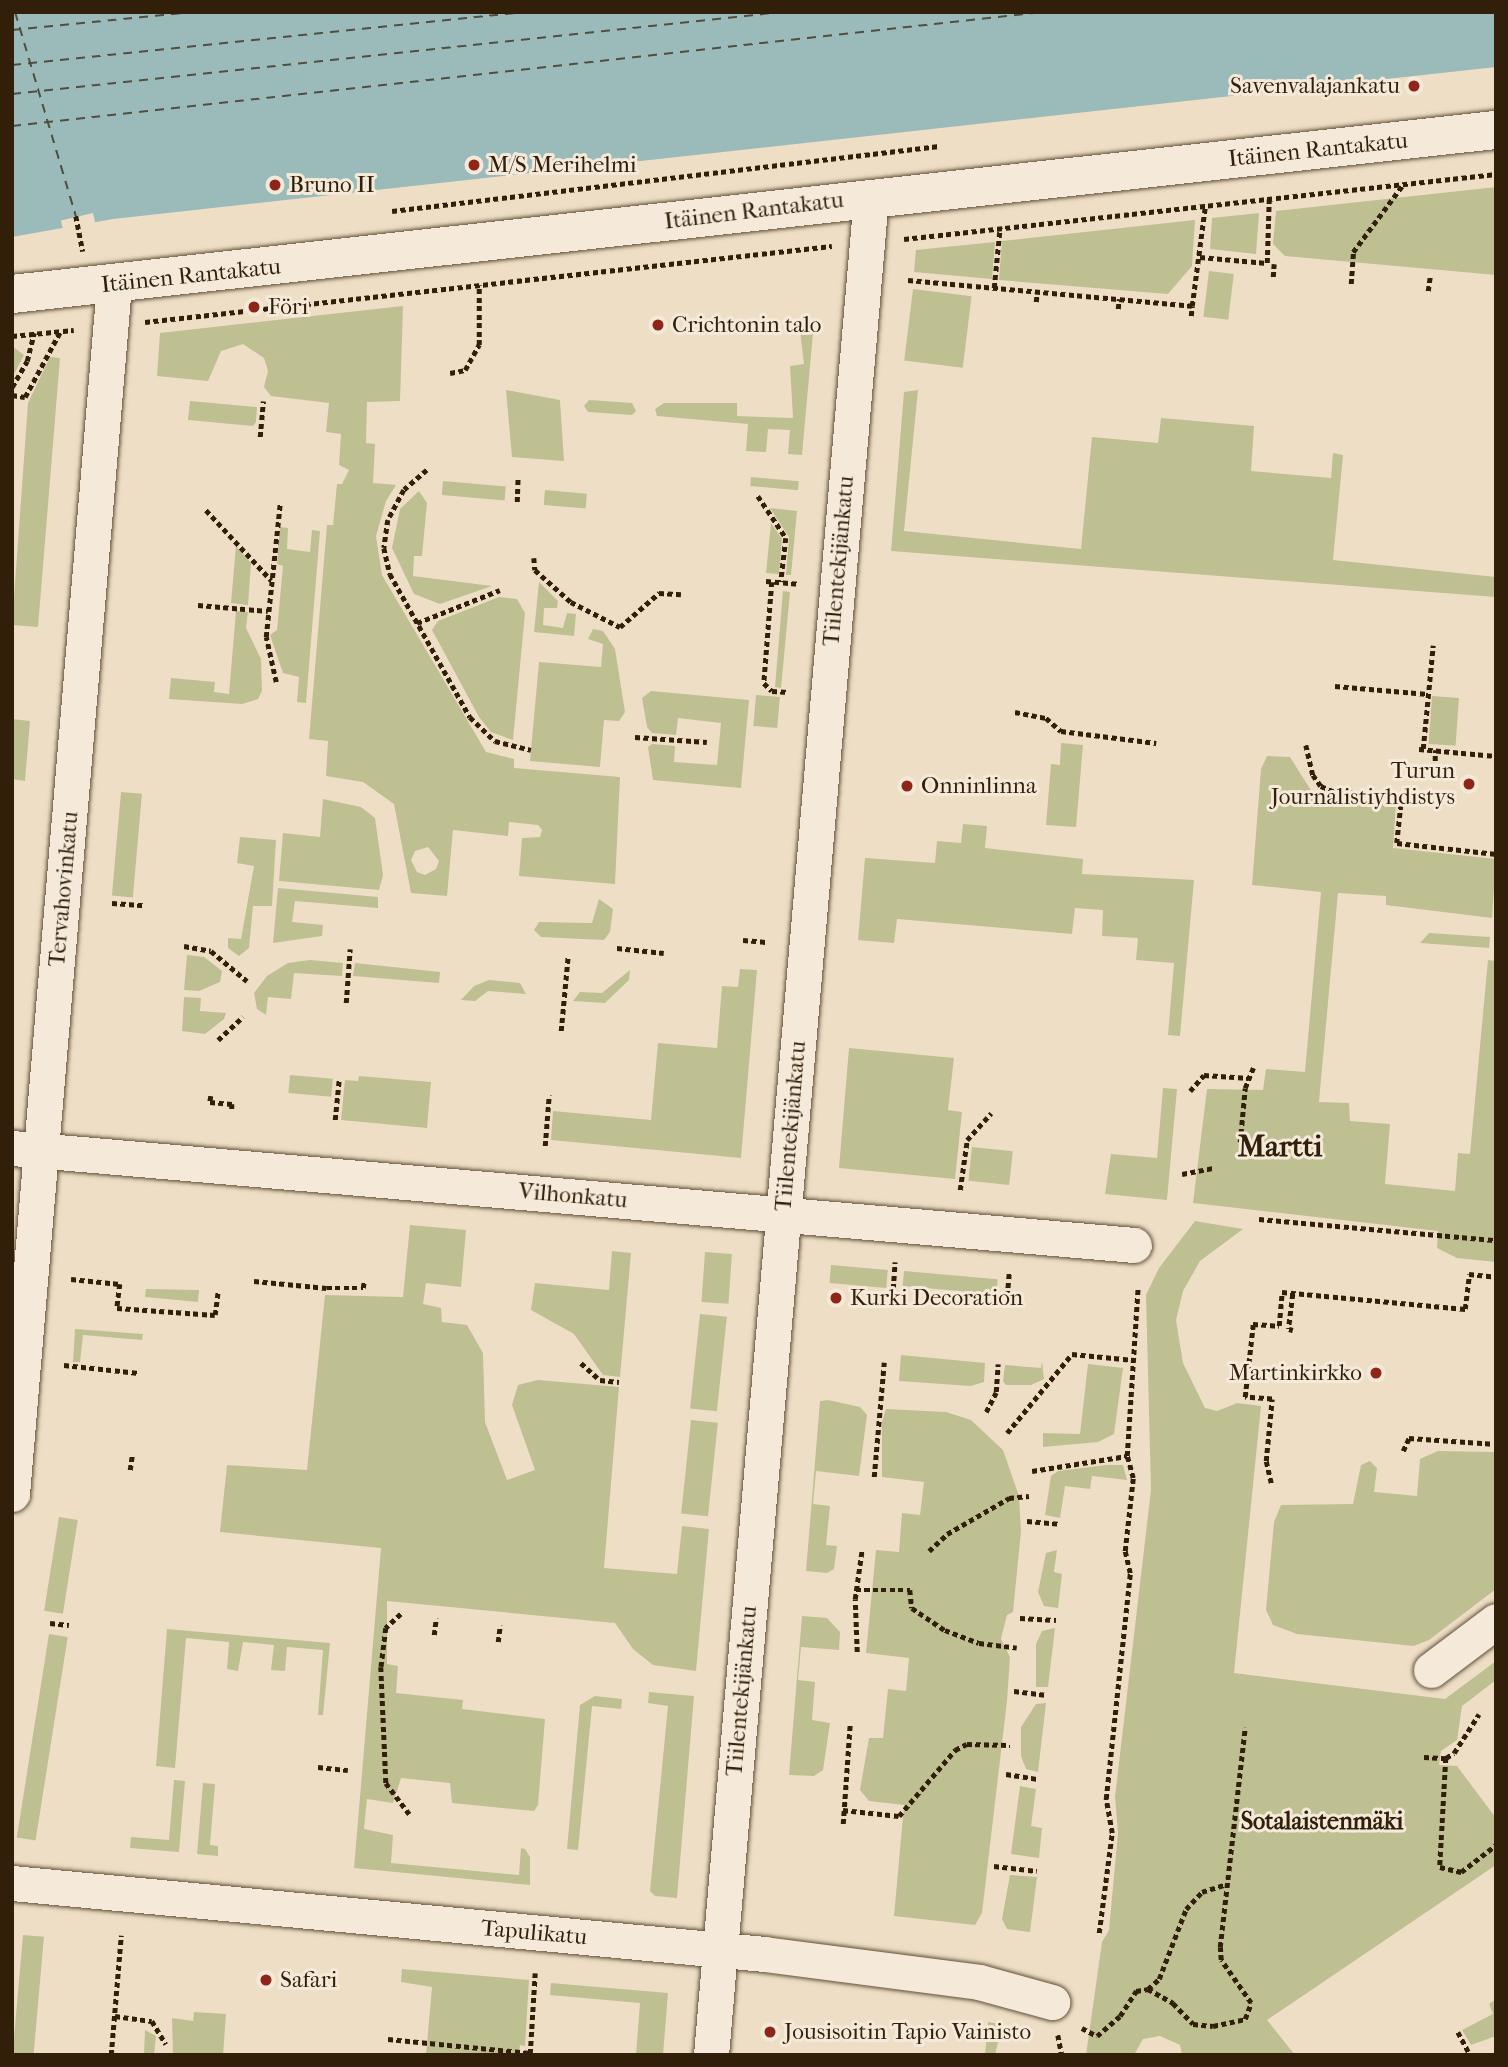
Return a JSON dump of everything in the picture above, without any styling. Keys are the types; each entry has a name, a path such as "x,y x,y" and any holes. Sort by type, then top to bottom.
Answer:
{"street":[{"name":"Itäinen Rantakatu","path":"12,294 1496,130"},
{"name":"Tiilentekijänkatu","path":"711,2055 871,197"},
{"name":"Tervahovinkatu","path":"12,1494 27,1149 114,284"},
{"name":"Vilhonkatu","path":"27,1149 1134,1245"},
{"path":"1431,1671 1496,1621"},
{"name":"Tapulikatu","path":"12,1883 720,1950 979,1982 1052,2002"}],"path":[{"path":"384,212 939,146"},
{"path":"910,238 1496,174"},
{"path":"1352,284 1353,252 1402,186"},
{"path":"1200,257 1267,263 1269,199"},
{"path":"1191,316 1205,207"},
{"path":"76,216 84,252"},
{"path":"995,288 1000,227"},
{"path":"157,321 830,246"},
{"path":"1273,277 1274,264"},
{"path":"1428,290 1430,277"},
{"path":"908,280 1192,306"},
{"path":"450,373 465,370 479,345 479,285"},
{"path":"1036,302 1037,292"},
{"path":"1118,309 1119,299"},
{"path":"12,336 61,331 25,397 12,395"},
{"path":"12,387 27,361 34,333"},
{"path":"260,437 263,401"},
{"path":"426,470 396,503 385,536 390,574 477,724 495,741 531,750"},
{"path":"517,502 518,478"},
{"path":"758,496 786,538 781,582"},
{"path":"276,682 266,637 280,503"},
{"path":"206,510 272,581"},
{"path":"534,558 535,569 571,602 620,627 659,593 681,594"},
{"path":"788,692 766,689 764,682 769,582 798,584"},
{"path":"417,623 500,590"},
{"path":"198,605 268,611"},
{"path":"1433,645 1421,749 1496,756"},
{"path":"1335,686 1429,694"},
{"path":"1015,712 1046,718 1060,731 1156,743"},
{"path":"635,737 707,743"},
{"path":"1306,745 1313,775 1321,786 1332,791 1402,796 1397,843 1496,854"},
{"path":"1435,761 1436,750"},
{"path":"112,903 144,905"},
{"path":"743,940 765,942"},
{"path":"184,946 211,951 247,981"},
{"path":"617,948 664,953"},
{"path":"346,1003 350,949"},
{"path":"561,1031 568,956"},
{"path":"218,1040 243,1017"},
{"path":"1240,1142 1249,1077 1253,1068"},
{"path":"1190,1091 1204,1074 1249,1077"},
{"path":"335,1120 340,1079"},
{"path":"545,1146 549,1095"},
{"path":"211,1096 210,1102 232,1104 232,1110"},
{"path":"960,1190 967,1140 990,1113"},
{"path":"1182,1174 1212,1168"},
{"path":"1259,1219 1413,1236 1496,1240"},
{"path":"893,1289 894,1262"},
{"path":"1007,1296 1009,1273"},
{"path":"1271,1483 1266,1461 1272,1399 1245,1397 1253,1324 1279,1326 1282,1292 1465,1310 1468,1274 1496,1277"},
{"path":"284,1284 286,1275"},
{"path":"71,1279 120,1284 117,1308 215,1315 218,1291"},
{"path":"254,1281 363,1288 364,1282"},
{"path":"1099,1933 1112,1833 1107,1799 1130,1573 1125,1551 1133,1478 1127,1456 1138,1287"},
{"path":"1293,1294 1290,1329 1293,1330"},
{"path":"1007,1433 1072,1354 1134,1360"},
{"path":"874,1477 884,1362"},
{"path":"581,1363 600,1380 620,1382"},
{"path":"986,1412 996,1392 998,1364"},
{"path":"64,1365 139,1373"},
{"path":"1403,1451 1409,1438 1496,1444"},
{"path":"1032,1471 1127,1456"},
{"path":"130,1470 132,1457"},
{"path":"929,1551 947,1534 1009,1498 1029,1496"},
{"path":"1027,1521 1060,1524"},
{"path":"857,1652 856,1590 862,1549"},
{"path":"856,1590 910,1590 912,1608 944,1630 979,1643 1017,1648"},
{"path":"401,1614 386,1628 381,1667 386,1783 410,1814"},
{"path":"434,1635 436,1618"},
{"path":"1020,1618 1056,1620"},
{"path":"50,1623 69,1625"},
{"path":"499,1642 500,1625"},
{"path":"1014,1690 1047,1695"},
{"path":"1479,1714 1464,1741 1446,1758 1440,1867 1461,1872 1496,1844"},
{"path":"843,1824 850,1725"},
{"path":"1148,1989 1173,2003 1193,2024 1213,2026 1245,2019 1251,2003 1222,1960 1226,1884 1245,1727"},
{"path":"843,1810 899,1816 955,1750 967,1744 1010,1745"},
{"path":"1424,1757 1446,1758"},
{"path":"318,1767 348,1770"},
{"path":"1006,1774 1037,1779"},
{"path":"994,1866 1037,1871"},
{"path":"1082,2028 1097,2036 1120,2016 1136,1991 1148,1989 1159,1979 1186,1909 1202,1892 1226,1884"},
{"path":"111,2055 121,1935"},
{"path":"388,2039 530,2054 535,1973"},
{"path":"106,1989 116,1990"},
{"path":"115,2016 152,2021 166,2044"},
{"path":"1458,2032 1470,2055"}],"green space":[{"path":"1496,187 1496,275 1285,256 1273,244 1276,211"},
{"path":"1259,213 1256,254 1210,249 1212,218"},
{"path":"1195,220 1192,266 1168,294 999,280 1002,241"},
{"path":"995,242 992,279 914,272 916,250"},
{"path":"1209,271 1234,274 1228,320 1203,317"},
{"path":"913,289 972,296 963,368 904,360"},
{"path":"403,306 400,401 367,402 366,443 375,444 373,483 396,485 386,501 376,536 382,575 486,752 514,759 514,768 620,777 615,884 519,876 522,838 540,837 542,830 538,825 509,822 508,836 453,830 447,896 411,893 394,804 363,782 326,776 328,741 309,739 327,525 333,525 337,484 342,484 349,470 339,465 341,434 326,432 329,403 271,396 264,387 268,371 264,358 243,344 221,351 208,381 157,376 160,333","holes":["428,847 439,861 436,869 425,875 417,872 411,860 415,851"]},
{"path":"814,322 802,455 788,454 790,430 768,429 766,452 746,451 748,424 657,416 655,409 664,403 737,403 737,416 793,418 790,366 804,364 799,323"},
{"path":"12,346 24,355 12,378"},
{"path":"50,357 60,358 38,627 12,625 28,403"},
{"path":"506,390 560,400 564,461 512,457"},
{"path":"918,390 904,531 1081,549 1092,437 1158,443 1161,418 1254,426 1251,471 1331,478 1333,453 1343,455 1333,560 1496,577 1496,597 891,551 904,392"},
{"path":"589,400 632,403 636,411 632,415 588,412 584,406"},
{"path":"190,401 257,407 256,422 253,426 188,420"},
{"path":"751,477 799,481 798,490 750,486"},
{"path":"443,481 506,486 505,500 442,495"},
{"path":"545,490 587,494 586,509 544,505"},
{"path":"419,491 427,503 422,556 414,556 413,576 492,586 440,604 414,594 392,548 400,509"},
{"path":"770,508 797,511 791,575 786,575 789,537"},
{"path":"771,523 782,539 779,574 766,573"},
{"path":"280,527 288,528 287,549 310,552 312,530 320,531 306,703 297,702 299,677 283,673 270,635 277,630 283,566 277,564"},
{"path":"236,546 251,563 248,605 231,603"},
{"path":"539,582 558,601 557,608 544,608 543,625 563,628 567,613 576,614 574,636 534,632"},
{"path":"783,591 790,592 781,688 775,687"},
{"path":"499,597 517,599 525,613 513,740 491,732 479,717 432,630 438,621"},
{"path":"236,611 248,612 246,628 261,659 262,691 258,699 242,704 169,699 171,678 215,682 214,692 229,694"},
{"path":"593,629 603,631 615,649 625,712 619,721 604,720 600,767 530,761 539,662 601,667 603,644 588,639"},
{"path":"651,691 749,700 741,788 653,780 648,747 652,744 675,746 674,762 717,765 721,723 678,718 676,735 652,733 647,727 642,698"},
{"path":"756,695 780,697 777,728 753,726"},
{"path":"1432,696 1459,698 1456,746 1429,744"},
{"path":"12,719 30,721 25,781 12,779"},
{"path":"1061,743 1083,745 1076,827 1046,825 1051,764 1060,765"},
{"path":"1267,756 1290,757 1312,792 1396,803 1393,848 1496,859 1492,918 1386,905 1386,896 1338,893 1319,1102 1349,1103 1350,1121 1390,1124 1385,1184 1455,1191 1458,1153 1470,1154 1488,960 1496,961 1496,1262 1457,1258 1437,1248 1438,1231 1193,1203 1207,1089 1263,1090 1266,1069 1305,1072 1321,892 1252,885 1261,769"},
{"path":"121,792 142,794 133,897 112,896"},
{"path":"323,799 361,807 375,818 383,875 379,890 279,881 283,833 320,837"},
{"path":"963,824 987,826 985,848 1083,859 1082,874 1194,880 1180,1036 1168,1035 1174,963 1136,960 1138,938 1102,936 1103,910 1075,908 1072,934 897,919 894,943 858,940 865,858 935,863 937,841 961,843"},
{"path":"240,837 276,840 272,906 253,906 249,948 239,956 228,948 228,938 241,939 254,866 237,863"},
{"path":"278,888 378,897 378,908 295,901 292,922 323,925 322,936 273,943"},
{"path":"599,899 613,909 610,932 604,940 541,937 534,930 539,922 592,923"},
{"path":"1429,933 1490,937 1489,948 1420,943"},
{"path":"187,955 204,957 222,971 220,982 199,991 184,990"},
{"path":"310,960 343,963 342,976 294,973 291,999 268,997 266,1015 257,1009 254,993 267,976 288,963"},
{"path":"355,963 440,972 439,983 353,976"},
{"path":"740,969 757,970 741,1158 551,1140 553,1111 651,1120 658,1043 717,1048 722,986 738,987"},
{"path":"630,970 629,980 605,1003 573,1001 580,992 602,993"},
{"path":"489,980 520,983 526,994 488,991 475,1001 461,1000 474,986"},
{"path":"184,997 201,998 200,1011 226,1013 224,1019 205,1034 182,1031"},
{"path":"849,1048 954,1058 948,1110 962,1112 955,1179 839,1168"},
{"path":"290,1075 333,1079 331,1097 288,1093"},
{"path":"359,1076 431,1082 427,1128 341,1120 345,1080 358,1081"},
{"path":"1163,1088 1177,1089 1167,1200 1105,1194 1111,1154 1157,1158"},
{"path":"972,1147 1013,1151 1009,1185 968,1181"},
{"path":"1195,1221 1243,1229 1200,1261 1183,1291 1176,1320 1183,1363 1205,1408 1217,1411 1237,1403 1261,1406 1234,1673 1445,1699 1496,1661 1496,1680 1462,1706 1457,1740 1441,1751 1439,1765 1457,1766 1496,1818 1496,1865 1267,2020 1295,2055 1182,2055 1180,2045 1160,2036 1143,2039 1134,2055 1086,2055 1102,1942 1109,1930 1118,1833 1115,1797 1151,1490 1146,1295 1159,1268"},
{"path":"410,1225 466,1230 461,1287 426,1283 423,1304 441,1308 442,1322 467,1325 483,1353 485,1422 507,1480 535,1470 512,1405 518,1385 538,1380 619,1387 604,1568 677,1574 682,1526 709,1529 696,1671 653,1665 633,1649 615,1623 387,1601 387,1664 398,1666 396,1693 463,1700 462,1709 545,1719 538,1805 534,1811 452,1803 450,1783 401,1778 393,1803 367,1799 364,1829 393,1835 391,1863 519,1875 521,1848 525,1849 530,1857 530,1885 354,1868 381,1548 220,1532 227,1465 307,1470 325,1295 403,1297"},
{"path":"612,1251 631,1253 620,1377 603,1375 574,1334 531,1310 535,1283 609,1290"},
{"path":"705,1252 732,1254 728,1304 702,1302"},
{"path":"831,1265 888,1270 886,1288 829,1283"},
{"path":"904,1271 998,1279 996,1294 903,1286"},
{"path":"146,1289 199,1290 198,1302 145,1297"},
{"path":"700,1314 727,1317 717,1411 690,1408"},
{"path":"75,1329 143,1334 142,1340 83,1335 80,1362 73,1362"},
{"path":"901,1355 985,1363 984,1382 971,1386 899,1381"},
{"path":"1042,1361 1044,1379 1031,1385 1006,1385 1003,1381 1005,1365 1041,1368"},
{"path":"1088,1364 1123,1368 1114,1434 1098,1442 1043,1447 1043,1433 1080,1434"},
{"path":"828,1400 860,1407 867,1415 859,1476 816,1471 813,1504 830,1506 826,1545 837,1546 834,1569 827,1573 806,1571 820,1401"},
{"path":"886,1409 946,1412 971,1420 1003,1450 1019,1496 1021,1531 1013,1612 1007,1615 1001,1639 1010,1657 1007,1701 982,1913 975,1925 894,1916 904,1805 869,1801 860,1790 869,1738 883,1738 888,1689 906,1691 909,1658 866,1653 876,1550 899,1552 902,1513 920,1515 924,1482 882,1477 882,1422"},
{"path":"691,1420 718,1423 708,1516 681,1513"},
{"path":"1438,1451 1496,1452 1496,1589 1429,1640 1414,1646 1297,1634 1273,1625 1266,1610 1274,1522 1281,1505 1353,1504 1361,1465 1370,1461 1377,1468 1374,1492 1417,1496 1420,1459"},
{"path":"1123,1465 1127,1480 1092,1476 1090,1489 1065,1486 1060,1518 1045,1515 1051,1476 1058,1471"},
{"path":"59,1517 78,1520 63,1614 44,1611"},
{"path":"1057,1550 1054,1572 1062,1574 1058,1608 1044,1606 1038,1592 1046,1553"},
{"path":"802,1616 827,1618 840,1632 839,1650 801,1647 798,1680 815,1682 812,1720 830,1723 823,1770 814,1776 789,1775"},
{"path":"1055,1628 1048,1687 1036,1687 1036,1644 1042,1631"},
{"path":"167,1629 330,1643 323,1715 318,1715 323,1650 287,1647 285,1671 271,1670 274,1645 243,1642 238,1671 227,1669 229,1642 186,1638 175,1768 156,1766"},
{"path":"49,1634 68,1637 36,1840 17,1837"},
{"path":"649,1692 694,1696 677,1898 655,1896 650,1891 668,1706 648,1703"},
{"path":"595,1696 622,1699 621,1709 592,1706 578,1850 567,1849 580,1705"},
{"path":"1046,1703 1038,1772 1026,1769 1021,1756 1021,1727 1036,1704"},
{"path":"174,1780 185,1781 179,1852 130,1848 131,1837 169,1840"},
{"path":"203,1783 215,1784 210,1845 218,1846 218,1856 197,1854"},
{"path":"1020,1786 1036,1789 1031,1826 1042,1828 1039,1858 1011,1854"},
{"path":"1010,1875 1037,1877 1030,1932 1007,1929 1002,1919"},
{"path":"23,1935 44,1937 34,2055 13,2055"},
{"path":"402,1969 529,1980 525,2046 520,2045 519,2055 426,2055 432,1987 401,1982"},
{"path":"551,1983 668,1993 663,2055 636,2055 640,2003 550,1995"},
{"path":"1496,1999 1496,2036 1471,2045 1462,2030 1493,2014 1489,2004"},
{"path":"194,2012 226,2014 223,2055 173,2055 172,2018 193,2021"},
{"path":"988,2022 1002,2024 995,2055 985,2055"},
{"path":"145,2030 156,2036 154,2055 144,2055"}],"water":[{"path":"12,12 1496,12 1496,67 113,219 12,237"}],"pier":[{"path":"93,213 96,226 64,233 61,220"}],"ferry route":[{"path":"15,12 76,216"},
{"path":"12,30 193,12"},
{"path":"12,65 525,12"},
{"path":"12,94 782,12"},
{"path":"12,126 1043,12"}],"place":[{"name":"Savenvalajankatu","path":"1414,86"},
{"name":"M/S Merihelmi","path":"474,165"},
{"name":"Bruno II","path":"275,185"},
{"name":"Föri","path":"254,307"},
{"name":"Crichtonin talo","path":"658,325"},
{"name":"Turun Journalistiyhdistys","path":"1469,784"},
{"name":"Onninlinna","path":"907,786"},
{"name":"Kurki Decoration","path":"836,1298"},
{"name":"Martinkirkko","path":"1376,1373"},
{"name":"Safari","path":"266,1980"},
{"name":"Jousisoitin Tapio Vainisto","path":"770,2032"}],"district":[{"name":"Martti","path":"1280,1147"},
{"name":"Sotalaistenmäki","path":"1322,1822"}]}
